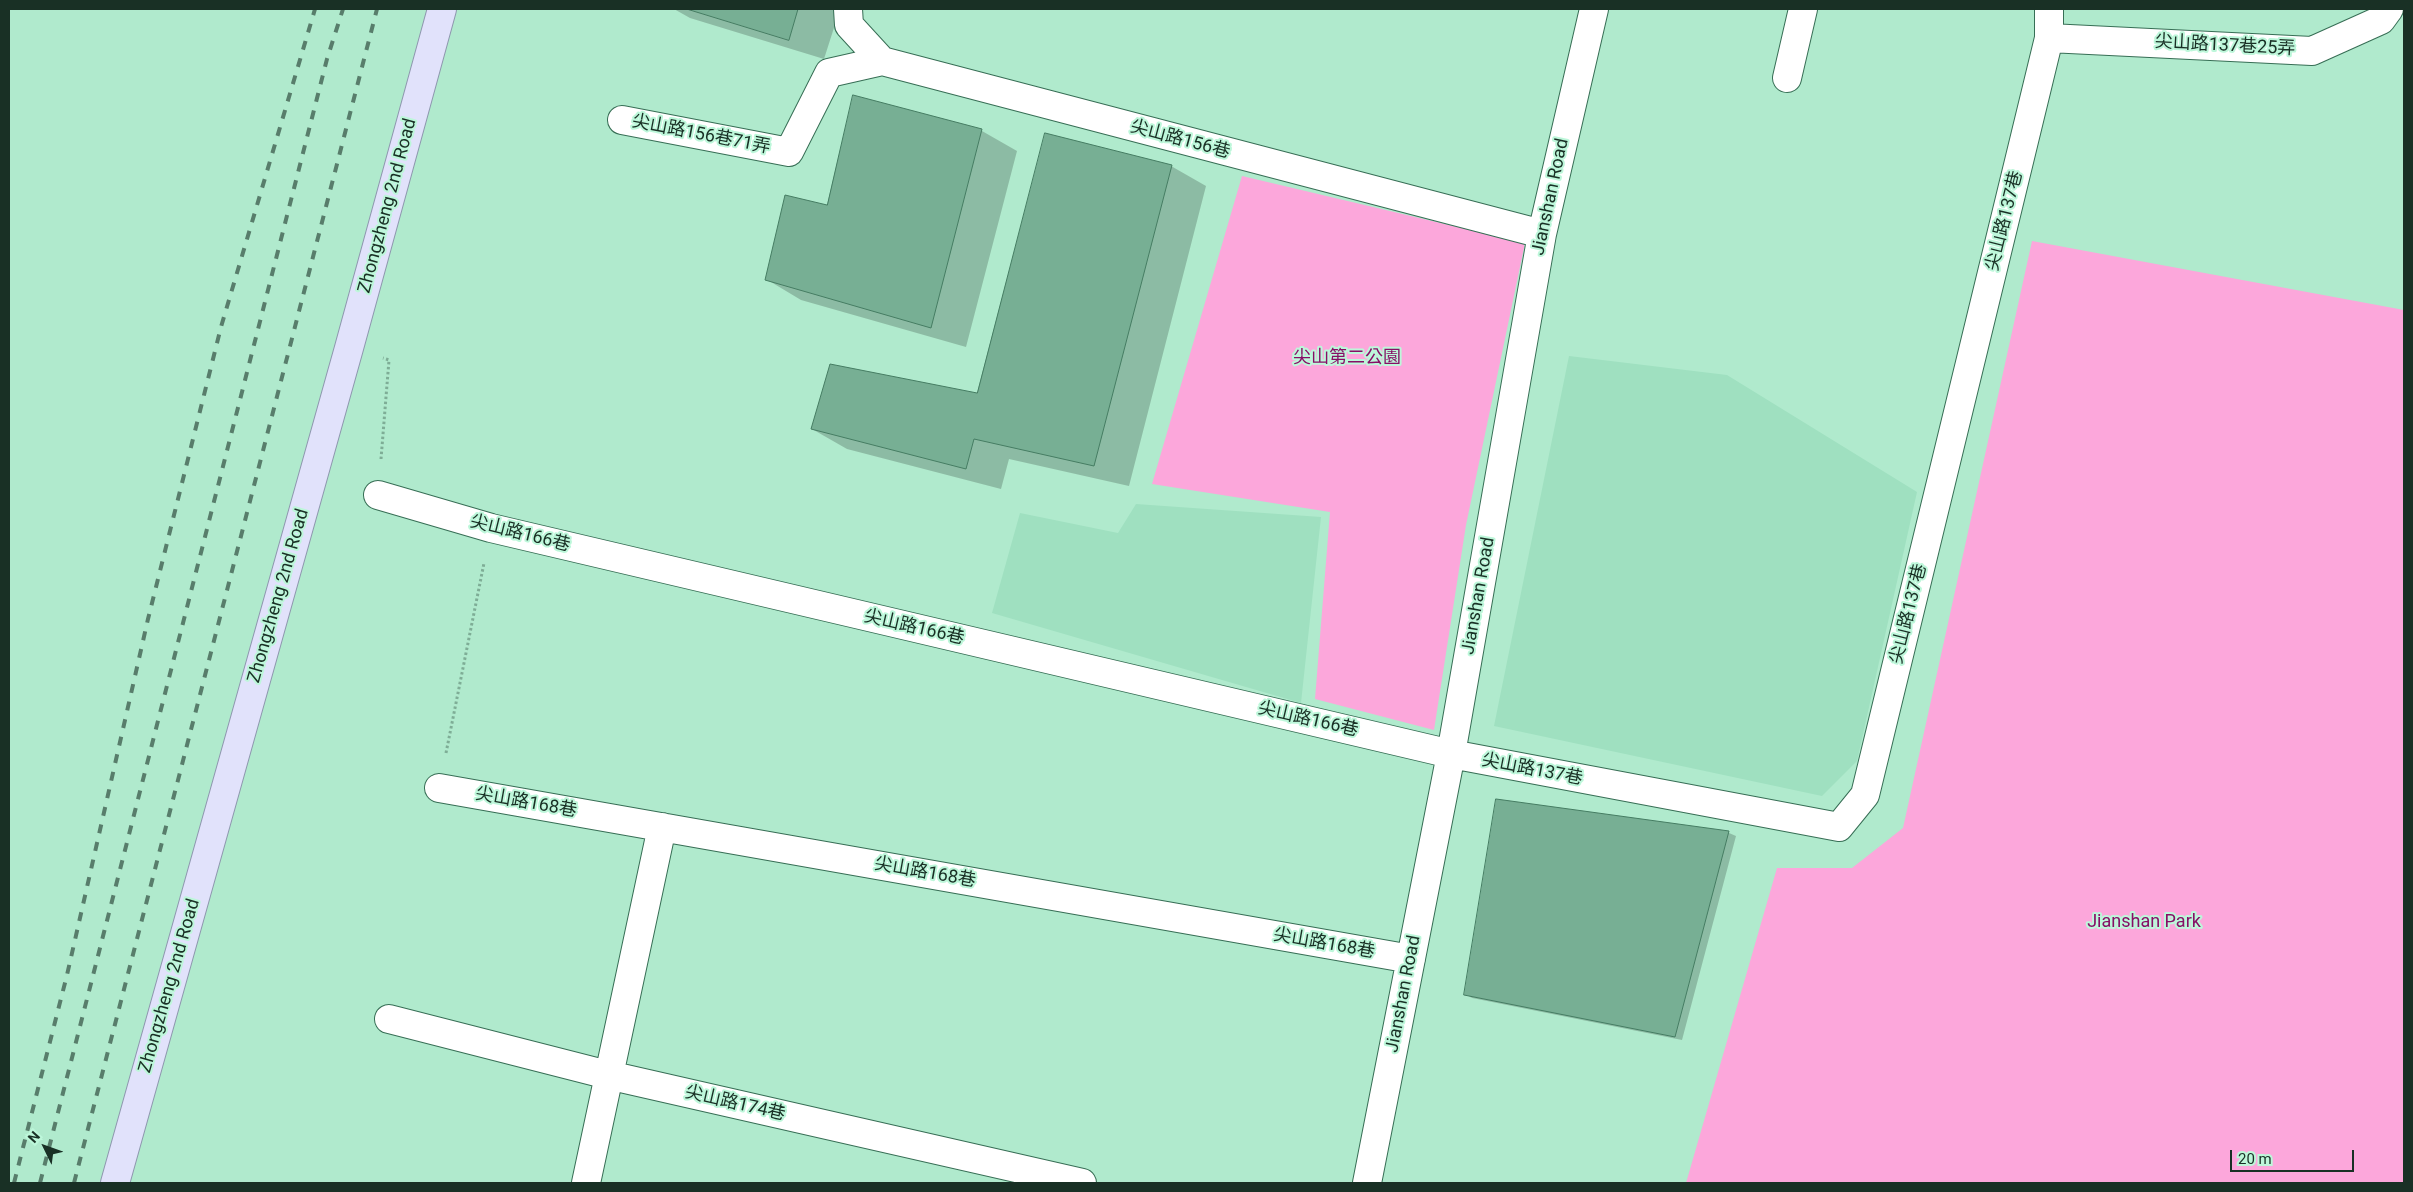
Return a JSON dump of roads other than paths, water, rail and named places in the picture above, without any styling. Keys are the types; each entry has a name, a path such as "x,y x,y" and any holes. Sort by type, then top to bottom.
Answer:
{"main road":[{"name":"Zhongzheng 2nd Road","path":"115,1183 442,9"}],"street":[{"path":"848,9 849,25 882,61"},
{"name":"Jianshan Road","path":"1367,1183 1451,754 1542,234 1594,9"},
{"path":"1787,78 1803,9"},
{"name":"尖山路137巷","path":"1451,754 1839,828 1865,795 2049,38 2049,9"},
{"name":"尖山路137巷25弄","path":"2049,38 2312,51 2381,20 2389,9"},
{"name":"尖山路156巷71弄","path":"622,120 789,152 830,73 882,61"},
{"name":"尖山路156巷","path":"882,61 1542,234"},
{"name":"尖山路166巷","path":"378,495 491,528 1451,754"},
{"name":"尖山路168巷","path":"439,788 1411,959"},
{"path":"586,1183 662,827"},
{"name":"尖山路174巷","path":"389,1019 608,1075 1082,1183"}],"railway":[{"path":"14,1183 67,975 148,619 221,327 315,9"},
{"path":"40,1183 327,59 343,9"},
{"path":"74,1183 377,9"}],"park label":[{"name":"尖山第二公園","path":"1347,358"},
{"name":"Jianshan Park","path":"2144,922"}]}
